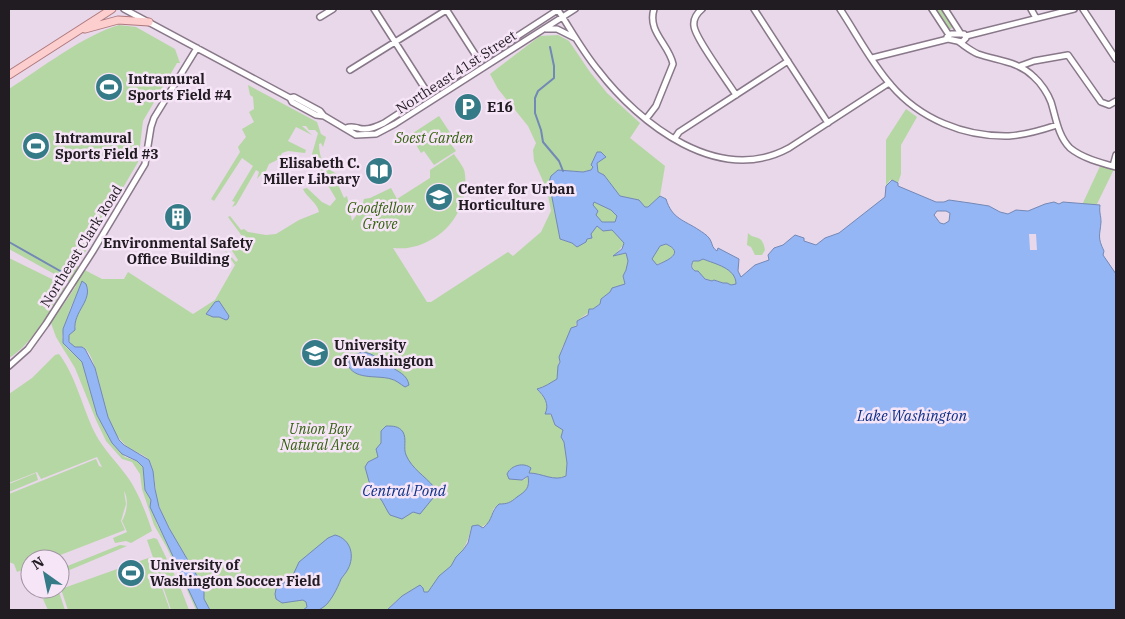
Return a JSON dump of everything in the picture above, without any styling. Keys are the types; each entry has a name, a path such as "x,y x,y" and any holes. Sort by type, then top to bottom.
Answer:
{"main road":[{"path":"9,75 112,9"},
{"path":"77,31 118,20 149,22"}],"street":[{"name":"Northeast 41st Street","path":"124,9 290,98 292,102 316,115 324,116 346,128 348,132 356,135 376,134 395,124 574,9"},
{"path":"320,17 333,9"},
{"path":"374,9 432,100"},
{"path":"350,70 447,9 484,67"},
{"name":"Northeast 41st Street","path":"346,128 352,126 364,129 379,126 559,9"},
{"path":"559,9 562,17 611,87 646,119 693,149 716,158 748,161 766,158 784,151 889,83"},
{"path":"646,119 656,106 673,64 654,27 654,9"},
{"path":"702,9 694,21 696,33 736,95"},
{"path":"754,9 828,123"},
{"path":"840,9 889,83 904,99 931,118 952,128 967,132 1010,136 1057,125"},
{"path":"932,9 948,37 977,53 1020,66 1034,77 1050,101 1057,125 1070,147 1080,154 1114,166 1116,155"},
{"path":"945,9 964,35 964,40 959,42"},
{"path":"1030,9 1036,18"},
{"path":"872,58 948,37 964,35 1074,9"},
{"path":"1083,9 1116,59"},
{"path":"541,30 557,29 577,39"},
{"name":"Northeast Clark Road","path":"9,366 28,349 70,287 144,164 150,127 154,118 197,48"},
{"path":"1020,66 1034,61 1068,55 1101,102 1109,105 1116,101"},
{"path":"675,138 679,132 788,62"}],"green space":[{"path":"935,9 942,9 953,25 951,29 948,29"},
{"name":"Union Bay Natural Area","path":"119,25 136,27 175,49 180,63 177,63 143,121 138,162 77,266 102,279 124,279 128,272 193,314 215,300 235,265 224,249 236,262 238,260 229,246 242,236 228,217 230,216 241,230 244,229 248,232 266,235 276,234 299,220 319,212 316,205 303,189 307,188 322,202 330,206 336,199 326,182 337,182 344,198 347,196 352,221 361,209 364,199 391,188 397,199 430,178 430,170 454,154 464,169 465,175 463,200 459,211 435,238 407,248 393,248 427,302 431,302 508,252 513,256 541,232 551,211 547,190 534,161 533,150 536,143 528,126 498,89 490,74 540,36 558,35 569,41 607,93 640,123 630,138 665,166 660,196 648,207 645,207 639,200 620,196 604,175 598,172 597,163 599,161 597,152 591,170 583,172 558,170 549,182 560,239 577,247 587,239 597,226 603,231 612,230 625,243 615,255 626,253 628,261 623,276 625,284 601,299 600,304 577,321 562,348 557,379 548,386 537,389 545,399 549,414 554,422 563,430 567,459 566,476 552,478 529,473 524,466 520,465 518,480 524,480 528,476 528,489 509,504 494,508 491,520 488,523 480,528 480,526 471,528 466,544 461,552 428,592 424,592 422,586 417,588 403,596 387,610 310,610 307,607 303,610 210,610 204,599 204,589 160,508 153,470 149,460 124,444 115,432 108,418 92,359 88,351 83,347 75,347 71,344 68,337 75,328 75,319 86,297 88,288 82,283 70,309 62,337 66,347 82,362 97,415 112,443 125,457 137,461 143,467 145,490 151,500 157,524 171,549 198,610 196,610 180,574 154,525 142,489 140,474 132,462 122,459 106,441 75,368 56,337 51,323 76,286 9,249 9,89 77,44 91,36"},
{"path":"248,85 317,122 321,134 326,137 323,147 321,143 319,144 321,158 329,169 337,174 336,179 325,180 326,177 315,163 312,154 318,133 315,130 309,130 306,126 302,126 312,135 296,127 288,141 306,150 305,153 288,151 282,153 279,159 269,164 265,173 263,172 257,179 259,172 256,170 236,205 232,207 235,202 232,201 253,166 242,158 214,201 211,199 240,152 238,147 246,137 242,129 254,122 249,112 254,109 253,97 250,95"},
{"path":"906,109 917,117 901,145 901,174 898,183 890,180 886,186 886,140"},
{"name":"Soest Garden","path":"439,116 455,140 450,143 456,151 434,165 424,151 421,153 410,135"},
{"path":"1102,162 1115,167 1097,204 1082,205"},
{"path":"594,202 611,210 617,216 615,223 601,222 594,210"},
{"path":"748,233 762,241 765,250 762,255 755,255 751,247 747,245"},
{"path":"666,244 672,247 674,254 669,259 656,265 652,259 660,246"},
{"path":"9,258 66,286 26,344 9,358"},
{"path":"702,258 729,270 733,274 736,285 712,281 698,274 693,268 693,261"},
{"path":"59,354 65,363 96,435 134,487 152,531 131,543 126,541 115,543 113,538 127,532 122,521 127,506 124,491 126,504 121,521 125,530 70,551 70,549 20,549 20,571 17,572 14,564 9,562 9,494 96,459 99,466 102,467 97,457 41,479 37,472 9,483 9,394 32,378 55,355"},
{"path":"36,473 38,480 9,492 9,484"},
{"path":"157,539 179,584 189,610 171,610 147,540"},
{"path":"120,545 127,546 70,570 70,565"},
{"name":"University of Washington Soccer Field","path":"151,557 170,610 68,610 64,599 70,599 70,586"},
{"path":"43,599 61,599 65,610 48,610"}],"water":[{"name":"Lake Washington","path":"597,152 601,152 606,157 597,163 598,172 604,175 620,196 639,200 645,207 648,207 660,196 666,199 675,215 707,236 717,251 718,248 739,259 738,271 741,277 755,265 769,260 768,255 774,248 783,245 795,235 804,238 804,241 816,245 825,238 839,233 885,197 886,186 892,180 898,183 898,186 936,202 949,200 989,206 1008,214 1016,210 1028,211 1054,202 1059,204 1063,202 1100,205 1100,242 1104,251 1103,255 1116,274 1116,610 387,610 402,596 420,585 424,592 428,592 439,576 451,566 468,543 472,526 478,525 483,528 489,522 499,504 510,502 525,491 528,486 528,476 522,480 509,479 507,474 511,468 525,465 531,468 529,473 552,478 566,476 567,463 564,442 561,437 563,430 555,425 551,414 545,414 546,400 537,389 557,379 559,357 571,328 577,326 577,321 588,315 589,309 593,309 600,304 601,299 612,288 625,284 623,276 628,261 626,253 613,256 622,249 624,243 612,230 603,231 597,226 591,234 592,238 587,239 586,242 577,247 560,239 549,182 551,176 558,170 583,172 591,170 593,167 591,165","holes":["594,202 611,210 617,216 615,222 602,222 596,215 598,211 593,205","937,211 946,211 950,213 949,221 944,224 940,223 934,215","666,244 672,247 674,254 657,265 652,259 660,246","703,259 729,270 733,274 736,284 731,285 705,279 698,271 692,268 693,261"]},
{"path":"82,281 86,284 87,296 77,317 75,330 69,335 69,342 75,347 85,349 95,368 108,417 119,440 149,460 153,471 159,507 204,589 204,599 210,610 198,610 150,507 151,500 145,490 143,467 137,461 122,454 112,443 97,415 82,362 63,343 63,329"},
{"path":"219,301 229,316 226,320 206,314 215,302"},
{"path":"361,352 373,355 402,374 409,385 405,387 396,381 386,378 357,374 349,367 349,359"},
{"name":"Central Pond","path":"386,426 398,427 403,432 405,452 409,460 434,487 433,498 420,514 413,512 402,519 390,515 370,485 365,467 368,462 378,457 376,449 381,443 381,431"},
{"path":"335,535 345,540 348,544 351,559 348,569 328,603 318,610 303,610 307,607 306,602 303,600 282,603 276,599 276,589 293,575 299,562 328,538"}],"pier":[{"path":"1029,234 1036,234 1037,250 1030,250"}],"waterway":[{"path":"550,47 554,66 554,78 538,91 535,98 535,113 543,142 559,161 563,171"},
{"path":"9,242 69,276"}],"place":[{"name":"Intramural Sports Field #4","path":"109,87"},
{"name":"E16","path":"468,107"},
{"name":"Intramural Sports Field #3","path":"36,146"},
{"name":"Elisabeth C. Miller Library","path":"379,171"},
{"name":"Center for Urban Horticulture","path":"439,197"},
{"name":"Environmental Safety Office Building","path":"178,217"},
{"name":"University of Washington","path":"315,353"},
{"name":"University of Washington Soccer Field","path":"131,573"}],"park label":[{"name":"Goodfellow Grove","path":"380,216"}]}
